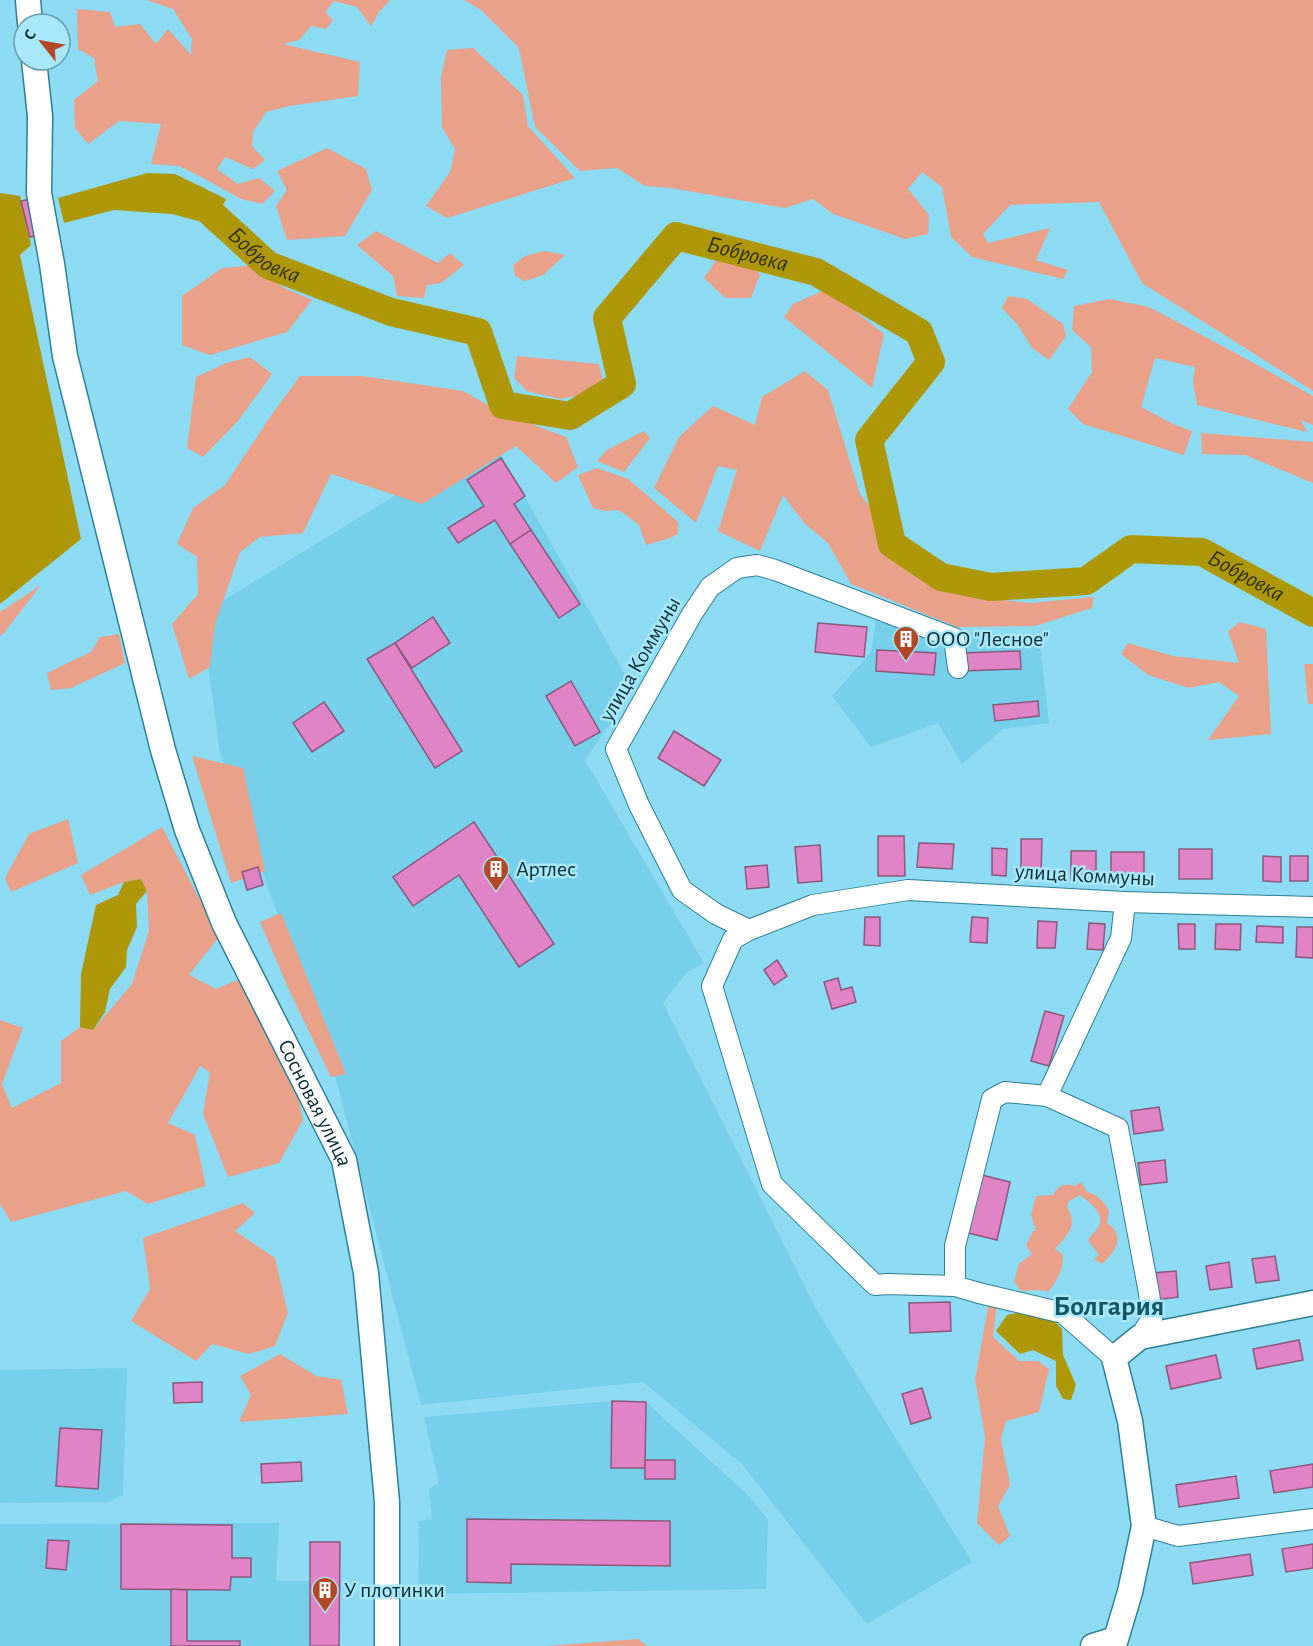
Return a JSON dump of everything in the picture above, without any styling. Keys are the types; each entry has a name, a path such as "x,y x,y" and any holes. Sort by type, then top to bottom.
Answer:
{"street":[{"name":"Сосновая улица","path":"35,72 40,116 39,193 65,356 163,750 187,830 224,923 344,1160 366,1273 387,1502 387,1646"},
{"name":"улица Коммуны","path":"958,668 954,638 775,570 757,565 737,567 710,587 692,614 616,749 639,806 682,890 716,914 749,930 813,905 909,890 1125,902 1313,907"},
{"path":"1047,1096 1121,938 1125,902"},
{"path":"749,930 734,939 712,986 771,1184 875,1285 955,1286 1063,1313 1114,1358 1130,1421 1144,1526 1122,1642 1093,1646"},
{"path":"955,1286 955,1246 992,1099 1005,1092 1047,1096 1118,1128 1152,1318 1140,1337 1114,1358"},
{"path":"1140,1337 1313,1303"},
{"path":"1144,1526 1178,1536 1313,1519"}],"shaded area":[{"path":"147,0 390,0 379,12 371,26 357,7 334,1 325,12 333,20 326,29 311,26 299,40 283,44 360,62 358,96 289,106 266,112 253,132 252,146 265,160 253,169 225,157 217,169 238,184 259,178 275,191 262,204 241,199 179,166 151,164 161,124 119,121 88,144 75,128 74,100 98,81 94,58 78,49 77,9 110,12 115,27 140,24 156,44 168,29 191,55 192,39 173,9"},
{"path":"464,0 1313,0 1313,391 1142,283 1099,202 1010,205 983,234 988,243 1050,228 1036,260 1068,270 1063,279 972,257 951,237 942,187 922,172 908,189 929,215 928,234 905,239 833,214 813,199 785,208 671,188 645,186 617,168 580,171 535,127 519,48 481,10"},
{"path":"473,48 523,95 528,126 575,178 447,218 426,206 450,172 455,149 442,127 441,78 447,50"},
{"path":"327,148 366,169 372,190 345,236 287,240 276,206 287,190 277,171"},
{"path":"147,173 175,174 226,199 213,225 172,214 114,210 64,223 58,198"},
{"path":"0,193 20,196 31,245 20,255 81,539 0,604"},
{"path":"376,231 438,263 450,253 464,265 441,283 427,285 424,298 397,296 393,276 357,245"},
{"path":"544,251 565,255 543,275 525,281 515,276 513,265 525,256"},
{"path":"719,256 745,261 760,274 751,298 725,298 704,278"},
{"path":"256,265 282,287 312,300 287,332 210,355 182,345 182,296 222,268"},
{"path":"827,289 884,334 872,388 784,317 793,304"},
{"path":"1008,296 1027,299 1063,324 1066,336 1049,360 1032,348 1018,325 1002,308"},
{"path":"1109,299 1149,307 1313,396 1313,425 1301,420 1307,432 1197,405 1193,382 1195,367 1155,358 1141,407 1175,425 1192,431 1184,455 1083,424 1068,409 1092,372 1091,347 1072,330 1074,306"},
{"path":"517,356 599,364 603,381 588,393 560,399 527,391 514,378"},
{"path":"250,357 272,374 238,421 203,457 187,448 196,377 226,363"},
{"path":"805,371 828,390 860,494 876,515 880,550 930,580 977,597 1030,603 1094,597 1092,608 1035,626 957,627 851,584 828,543 805,524 783,495 760,551 718,531 737,470 718,466 696,523 654,488 679,437 713,406 755,425 762,397"},
{"path":"300,376 363,376 463,391 502,413 566,437 578,467 556,483 516,446 422,504 331,474 303,533 260,537 240,552 215,624 210,667 189,679 172,624 198,594 197,557 177,544 193,508 225,485"},
{"path":"644,431 650,438 624,472 597,461 607,450"},
{"path":"1201,433 1313,442 1313,483 1245,455 1202,454"},
{"name":"Артлес","path":"491,437 634,690 585,760 704,963 686,973 663,1003 816,1309 972,1562 867,1624 742,1464 643,1382 421,1405 334,1072 220,753 201,614"},
{"path":"597,468 628,479 678,522 678,534 646,545 639,525 619,510 605,511 593,508 578,475"},
{"path":"41,585 3,634 0,636 0,612"},
{"name":"ООО \"Лесное\"","path":"879,602 958,632 1039,635 1049,723 1003,729 962,764 938,723 871,747 832,696 871,652"},
{"path":"1240,622 1266,629 1271,734 1208,740 1239,696 1219,682 1189,688 1148,675 1121,654 1128,643 1173,656 1239,663 1228,631"},
{"path":"119,634 125,663 71,688 51,690 47,673 91,652 100,637"},
{"path":"1304,664 1313,664 1313,704 1308,704"},
{"path":"192,756 243,768 265,871 231,883"},
{"path":"68,819 78,863 11,892 5,878 29,834"},
{"path":"162,827 219,937 189,975 216,989 239,979 296,1088 303,1120 279,1163 228,1177 203,1114 210,1072 200,1066 168,1123 195,1135 206,1186 148,1204 126,1191 11,1222 0,1204 0,1020 23,1028 2,1084 12,1108 61,1083 61,1041 80,1027 93,1030 132,984 149,931 147,891 141,879 124,882 90,895 81,875"},
{"path":"141,879 147,891 136,904 137,927 127,950 126,967 110,989 105,1012 93,1030 80,1027 81,974 96,905 118,895 124,882"},
{"path":"281,913 346,1074 331,1077 289,990 260,922"},
{"path":"1081,1182 1087,1192 1100,1199 1109,1211 1107,1223 1113,1228 1118,1239 1115,1249 1102,1264 1094,1259 1099,1255 1088,1240 1098,1227 1100,1219 1094,1207 1080,1195 1069,1201 1067,1207 1072,1225 1055,1249 1063,1255 1063,1260 1055,1283 1048,1292 1021,1291 1014,1281 1019,1264 1032,1254 1026,1245 1033,1231 1036,1231 1031,1215 1036,1196 1053,1195 1062,1186 1075,1186"},
{"path":"243,1203 255,1213 235,1231 275,1258 288,1313 275,1346 249,1354 212,1344 196,1361 131,1321 150,1289 143,1238"},
{"path":"990,1296 997,1303 993,1337 1019,1361 1038,1361 1049,1369 1039,1412 1006,1421 1001,1439 1010,1485 998,1506 1010,1536 999,1545 977,1523 985,1437 975,1379"},
{"path":"1026,1311 1044,1311 1062,1329 1063,1355 1076,1385 1071,1400 1063,1399 1056,1386 1056,1361 1033,1350 1020,1354 996,1331 1007,1315"},
{"path":"280,1354 316,1376 341,1380 348,1414 239,1422 251,1395 240,1376"},
{"path":"127,1368 123,1495 108,1502 0,1503 0,1370"},
{"path":"612,1401 646,1402 749,1496 768,1520 766,1589 418,1594 419,1521 432,1519 429,1489 439,1483 424,1417"},
{"path":"279,1523 276,1581 310,1581 310,1646 0,1646 0,1524"},
{"path":"638,1639 647,1646 546,1646"}],"building":[{"path":"35,198 44,234 30,237 21,201"},
{"path":"501,458 525,496 514,504 531,530 510,544 495,520 458,543 448,528 484,506 467,480"},
{"path":"531,530 580,604 559,618 510,544"},
{"path":"433,617 450,643 412,668 395,643"},
{"path":"818,623 867,627 864,657 815,652"},
{"path":"395,643 462,751 435,768 367,659"},
{"name":"ООО \"Лесное\"","path":"877,650 936,653 934,675 876,671"},
{"name":"ООО \"Лесное\"","path":"1020,651 1021,669 962,671 961,653"},
{"path":"571,681 600,732 575,746 546,696"},
{"path":"1038,701 1039,716 995,721 993,705"},
{"path":"324,702 344,731 312,752 293,723"},
{"path":"674,731 721,760 704,786 658,758"},
{"name":"Артлес","path":"474,822 554,944 519,967 459,875 413,906 393,877"},
{"path":"878,836 904,836 905,876 878,876"},
{"path":"1021,839 1042,839 1041,876 1021,876"},
{"path":"919,843 954,844 952,869 917,867"},
{"path":"820,845 822,881 798,883 795,847"},
{"path":"992,848 1007,849 1006,876 992,875"},
{"path":"1179,849 1212,849 1212,879 1179,879"},
{"path":"1071,851 1096,851 1096,879 1071,879"},
{"path":"1111,852 1144,852 1144,879 1111,879"},
{"path":"1263,856 1281,857 1281,882 1263,881"},
{"path":"1290,856 1308,856 1308,881 1290,881"},
{"path":"767,865 769,887 747,889 745,867"},
{"path":"258,867 263,885 247,890 242,872"},
{"path":"865,917 880,917 880,946 864,945"},
{"path":"972,917 988,918 987,943 970,942"},
{"path":"1038,921 1057,922 1055,948 1037,948"},
{"path":"1089,923 1105,924 1103,950 1087,949"},
{"path":"1178,924 1195,924 1195,949 1179,949"},
{"path":"1216,924 1241,924 1240,950 1215,949"},
{"path":"1257,926 1283,927 1283,943 1256,942"},
{"path":"1297,927 1313,927 1313,958 1296,957"},
{"path":"777,960 787,976 774,985 764,970"},
{"path":"838,978 841,990 852,987 856,1002 832,1009 824,982"},
{"path":"1045,1011 1064,1016 1049,1066 1031,1061"},
{"path":"1159,1107 1163,1130 1134,1134 1131,1111"},
{"path":"1165,1160 1167,1182 1141,1185 1138,1163"},
{"path":"982,1175 1010,1182 997,1240 968,1233"},
{"path":"1275,1256 1279,1280 1256,1283 1252,1259"},
{"path":"1229,1262 1232,1287 1210,1290 1206,1266"},
{"path":"1176,1271 1178,1297 1155,1300 1152,1273"},
{"path":"950,1302 951,1331 910,1333 909,1303"},
{"path":"1299,1340 1303,1360 1257,1369 1253,1349"},
{"path":"1216,1355 1221,1378 1171,1389 1166,1366"},
{"path":"202,1382 202,1402 174,1403 173,1383"},
{"path":"922,1388 931,1418 911,1424 902,1394"},
{"path":"612,1401 646,1402 645,1468 611,1468"},
{"path":"60,1428 102,1430 98,1489 56,1486"},
{"path":"645,1460 675,1460 675,1479 645,1479"},
{"path":"301,1462 302,1481 262,1483 261,1464"},
{"path":"1313,1464 1313,1487 1274,1493 1270,1471"},
{"path":"1236,1476 1239,1498 1179,1507 1176,1485"},
{"path":"467,1519 670,1521 670,1566 511,1564 511,1583 467,1582"},
{"path":"121,1524 232,1525 232,1558 251,1558 251,1577 231,1577 230,1590 121,1589"},
{"path":"48,1540 69,1541 66,1570 46,1568"},
{"name":"У плотинки","path":"310,1542 340,1542 339,1646 310,1646"},
{"path":"1313,1544 1313,1568 1286,1572 1282,1549"},
{"path":"1250,1554 1253,1575 1193,1584 1190,1563"},
{"path":"171,1589 187,1590 187,1641 240,1641 240,1646 171,1646"}],"waterway":[{"name":"Бобровка","path":"185,199 197,200 268,265 391,312 478,332 503,405 570,416 622,384 607,318 676,236 816,272 919,332 931,362 869,440 892,544 941,577 991,587 1086,581 1131,549 1202,552 1313,613"}],"place":[{"name":"ООО \"Лесное\"","path":"906,662"},
{"name":"Артлес","path":"496,892"},
{"name":"У плотинки","path":"325,1613"}],"district":[{"name":"Болгария","path":"1109,1307"}]}
